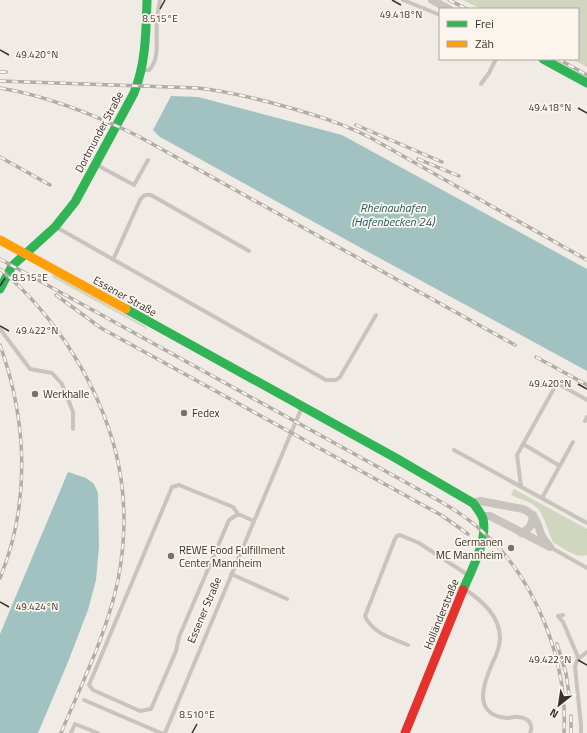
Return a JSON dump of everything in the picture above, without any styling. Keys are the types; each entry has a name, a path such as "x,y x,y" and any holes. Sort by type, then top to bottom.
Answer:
{"street":[{"name":"Dortmunder Straße","path":"0,289 12,266 56,227 75,202 134,93 144,59 147,0"},
{"path":"432,0 447,8"},
{"path":"545,60 587,83"},
{"path":"2,241 12,266"},
{"name":"Essener Straße","path":"2,241 394,457 473,504 480,501 523,509 529,511 533,515"},
{"path":"473,504 481,512 482,516 490,516 550,547"},
{"path":"521,533 528,530 532,524 533,515"},
{"path":"533,515 537,520 542,536 550,547"},
{"name":"Holländerstraße","path":"405,733 470,576 483,538 484,522 482,516"}],"lane":[{"path":"141,70 149,70 153,66 156,58 156,23 160,0"},
{"path":"403,0 439,15"},
{"path":"481,84 496,60"},
{"path":"96,164 134,186 148,160"},
{"path":"113,260 140,200 142,196 146,194 151,195 249,251"},
{"path":"56,227 326,380 336,380 340,377 376,315"},
{"path":"0,329 30,369 52,373 62,384 73,412 73,429"},
{"path":"521,486 517,455 557,383 587,400"},
{"name":"Essener Straße","path":"165,733 302,407"},
{"path":"542,498 573,442"},
{"path":"523,444 560,466"},
{"path":"454,450 587,523"},
{"path":"238,514 229,520 179,637 176,651 151,709 140,711 93,690 89,685 172,487 179,486 233,507 238,514 254,521"},
{"path":"408,645 378,632 367,621 365,616 397,536 419,543 470,576"},
{"path":"550,547 587,566"},
{"path":"232,574 287,599"},
{"path":"465,588 492,613 498,626 500,637 498,650 483,689 483,702 486,709 498,716 506,718 518,717 528,720 531,723 532,728 530,733"},
{"path":"563,614 558,616 563,622 578,659"},
{"path":"581,733 575,667 578,659 587,652"},
{"path":"84,700 161,733"},
{"path":"71,733 74,724 98,733"}],"green space":[{"path":"463,0 587,0 587,67 574,60 579,60 579,8 479,8"},
{"path":"54,274 145,326 147,329 52,277"},
{"path":"514,489 587,529 587,555 578,556 553,542 543,516 539,510 530,503 511,495"}],"water":[{"name":"Rheinauhafen (Hafenbecken 24)","path":"171,96 198,97 342,135 587,269 587,371 160,137 153,130"},
{"path":"68,472 86,478 94,484 98,493 99,547 96,580 88,610 38,733 0,733 0,634"}],"railway":[{"path":"449,0 465,8"},
{"path":"560,60 587,75"},
{"path":"0,72 6,72"},
{"path":"0,81 198,88 247,97 312,114 348,127 371,138 587,260"},
{"path":"0,88 18,91 71,107 138,136 515,345"},
{"path":"356,125 442,162"},
{"path":"0,157 50,185"},
{"path":"418,159 459,176"},
{"path":"0,259 434,498 477,526 502,551 519,573 545,624 554,651 560,678 564,706 564,733"},
{"path":"0,269 39,307 72,352 86,376 108,427 116,453 122,484 124,533 118,580 101,639 61,733"},
{"path":"56,295 101,328 441,515 468,534"},
{"path":"0,345 16,402 22,462 21,491 17,520 10,550 0,578"},
{"path":"536,357 587,385"},
{"path":"557,644 566,673 569,694"},
{"path":"571,716 571,733"}],"traffic: fast":[{"path":"0,289 12,266 55,227 75,202 134,93 143,59 146,36 147,0"},
{"path":"545,60 587,83"},
{"path":"126,309 394,457 473,503 483,519 483,536 478,555 463,590"}],"traffic: slow":[{"path":"0,240 126,309"}],"traffic: jam":[{"path":"405,733 463,590"}],"place":[{"name":"Werkhalle","path":"35,394"},
{"name":"Fedex","path":"184,413"},
{"name":"Germanen MC Mannheim","path":"511,548"},
{"name":"REWE Food Fulfillment Center Mannheim","path":"171,556"}]}
